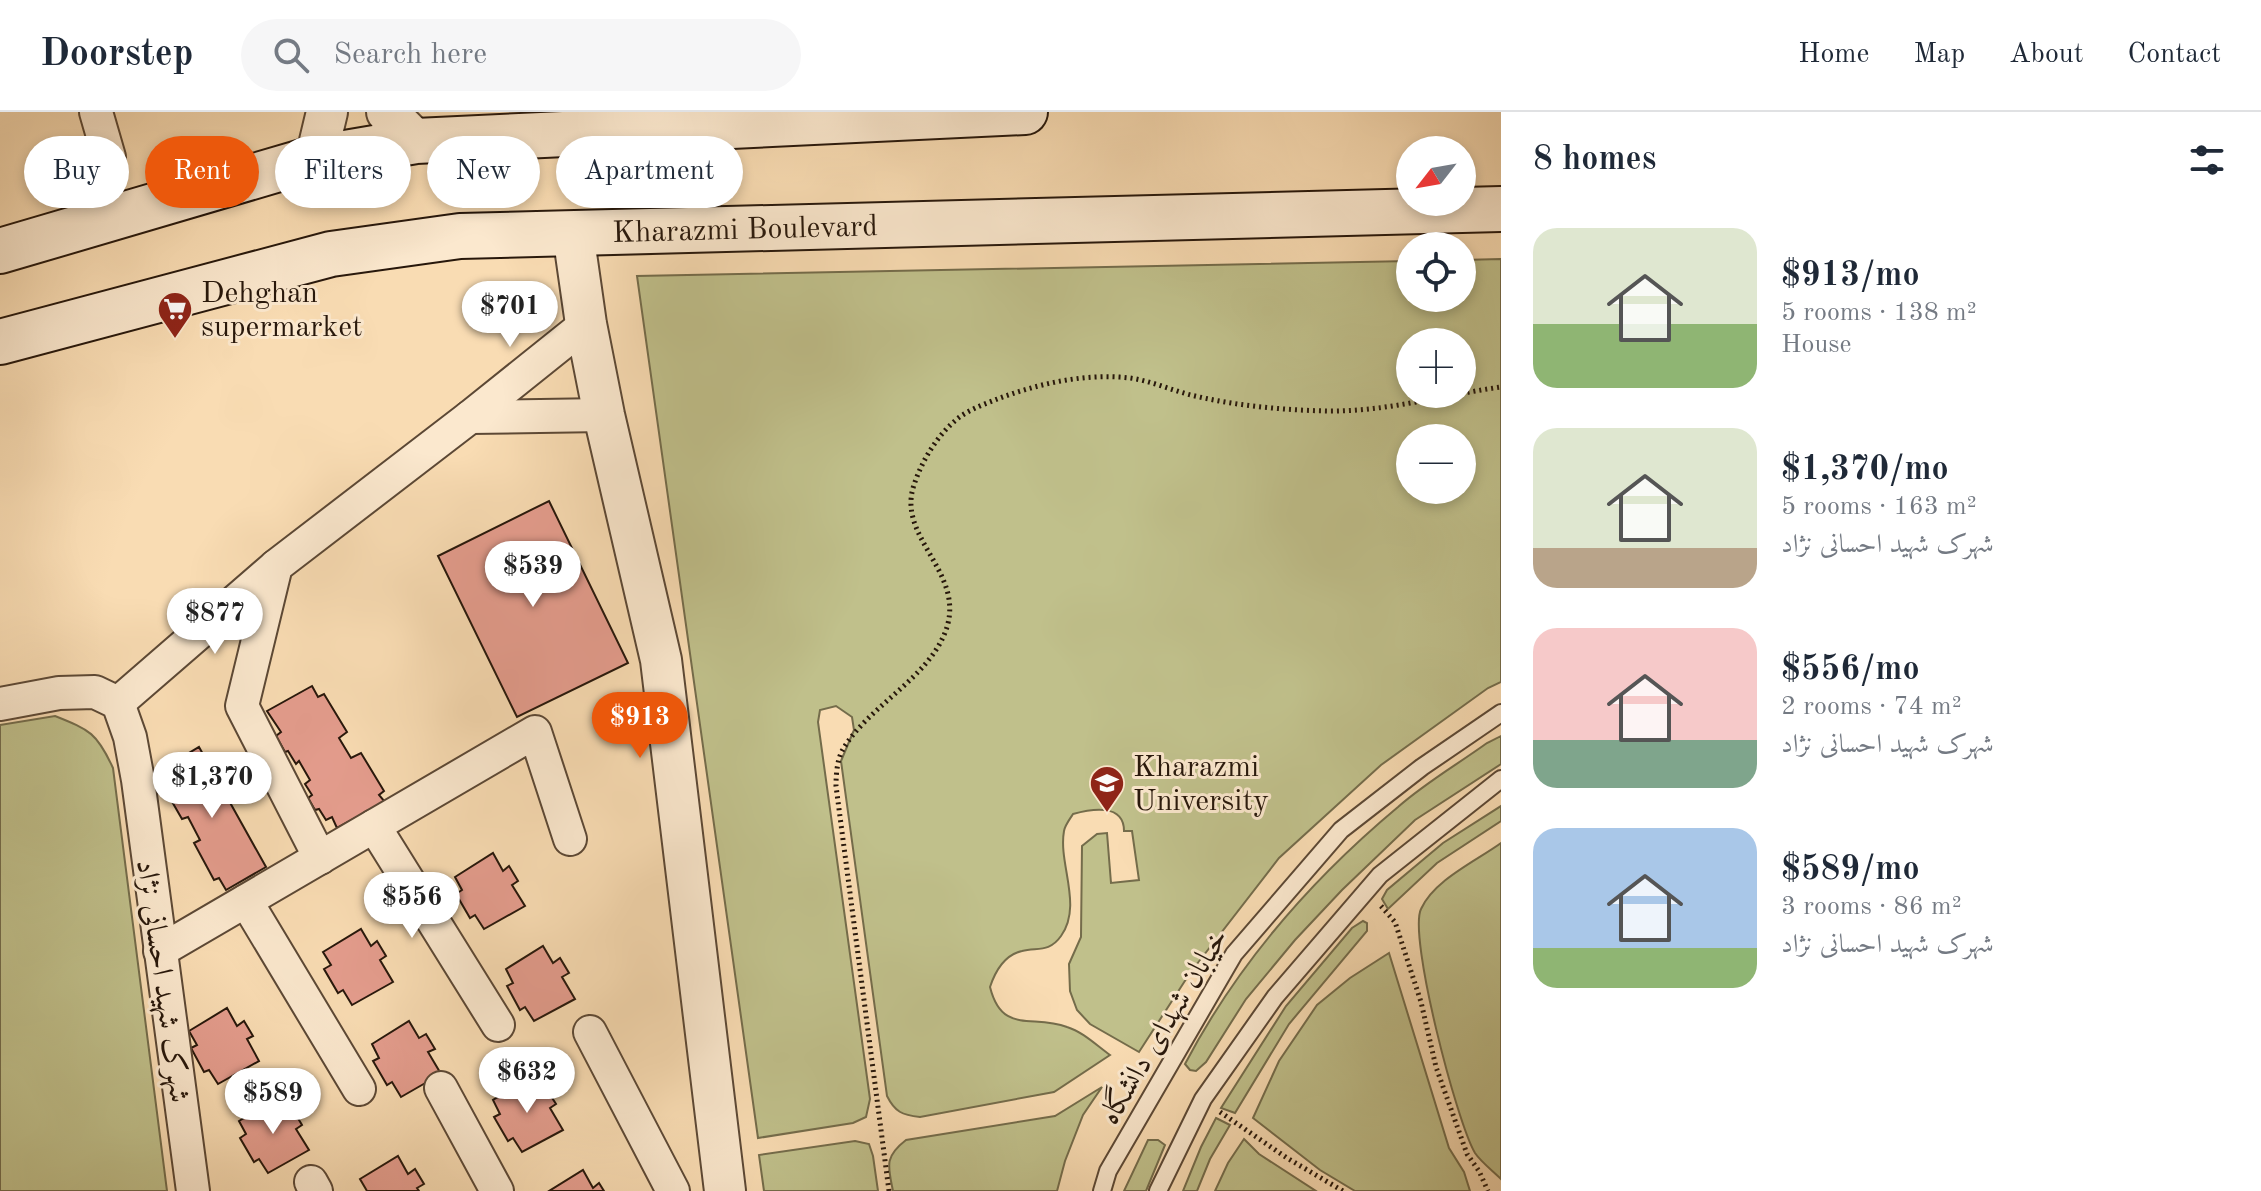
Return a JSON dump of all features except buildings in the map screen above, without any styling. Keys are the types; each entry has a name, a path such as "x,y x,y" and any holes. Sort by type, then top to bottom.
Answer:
{"main road":[{"path":"374,136 401,126 1025,112"},
{"path":"0,251 275,170"},
{"name":"Kharazmi Boulevard","path":"0,342 331,254 460,236 1501,209"}],"street":[{"path":"96,112 103,136"},
{"path":"321,136 327,112"},
{"path":"573,233 586,324 604,415 661,660 725,1191"},
{"path":"0,704 71,692 95,692 118,703 276,566 586,324"},
{"path":"470,417 604,415"},
{"path":"276,566 242,706 320,858"},
{"name":"شهرک شهید احسانی نژاد","path":"118,703 130,737 135,766 193,1191"},
{"path":"160,951 535,732 570,839"},
{"path":"374,826 498,1025"},
{"path":"246,901 359,1089"},
{"path":"590,1032 673,1191"},
{"path":"441,1088 497,1191"}],"lane":[{"name":"خیابان شهدای دانشگاه","path":"1102,1191 1108,1171 1234,954 1341,830 1422,767 1501,713"},
{"path":"1158,1191 1203,1099 1275,997 1380,875 1501,779"}],"path":[{"path":"889,1191 836,786 841,752 863,724 913,677 939,645 946,630 951,607 949,593 910,509 914,485 939,439 960,417 983,405 1027,388 1065,380 1101,377 1132,379 1226,402 1330,411 1367,410 1501,387"},
{"path":"1367,890 1395,922 1421,1002 1436,1067 1467,1154 1488,1191"},
{"path":"1203,1099 1239,1127 1343,1191"}],"green space":[{"name":"Kharazmi University","path":"1501,259 1501,682 1488,688 1381,765 1279,858 1190,973 1139,1052 1090,1024 1077,1010 1070,991 1069,964 1081,937 1082,846 1097,834 1107,833 1111,883 1139,880 1132,831 1124,831 1123,822 1113,812 1097,810 1073,814 1065,829 1063,844 1070,898 1067,924 1052,945 1022,951 1005,960 990,987 995,1002 1010,1017 1073,1029 1110,1055 1054,1092 920,1117 900,1112 887,1096 841,761 854,730 852,717 836,706 820,710 818,722 870,1099 866,1117 853,1123 758,1138 637,276 1396,261 1396,312 1476,312 1476,260"},
{"path":"55,716 91,734 113,768 167,1191 0,1191 0,725"},
{"path":"1501,736 1501,764 1415,820 1342,890 1246,999 1206,1062 1196,1071 1190,1070 1185,1064 1228,992 1307,893 1408,798"},
{"path":"1501,806 1501,821 1437,863 1388,909 1382,899 1387,890 1443,843"},
{"path":"1501,843 1501,1179 1475,1153 1457,1106 1436,1030 1421,954 1419,926 1421,909 1435,889"},
{"path":"1363,921 1367,923 1367,931 1289,1024 1235,1113 1221,1108 1286,1006 1352,928"},
{"path":"1389,953 1449,1148 1464,1172 1470,1191 1355,1191 1320,1170 1253,1118 1279,1061 1317,1005 1350,978"},
{"path":"1102,1087 1083,1115 1057,1191 893,1191 889,1162 906,1140 1055,1116"},
{"path":"1216,1118 1230,1125 1210,1159 1197,1191 1183,1191 1201,1147"},
{"path":"1244,1139 1259,1154 1316,1191 1215,1191"},
{"path":"1148,1140 1158,1140 1165,1145 1146,1191 1124,1191"},
{"path":"855,1141 869,1144 878,1191 764,1191 759,1155"}],"place":[{"name":"Dehghan supermarket","path":"175,340"},
{"name":"Kharazmi University","path":"1107,814"}]}
